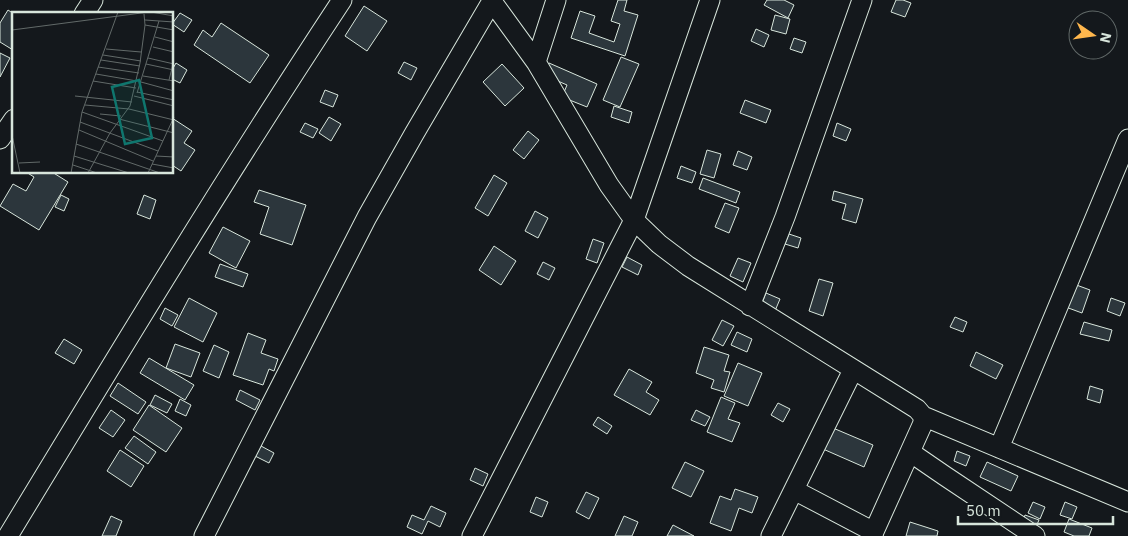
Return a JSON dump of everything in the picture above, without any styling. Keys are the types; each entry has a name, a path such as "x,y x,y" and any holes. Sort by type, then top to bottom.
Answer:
{"street":[{"path":"85,12 93,0"},
{"path":"8,536 264,120 342,0"},
{"path":"204,536 367,218 492,0 536,62 609,185 634,220 659,244 688,266 750,306 918,409 923,416 999,448 1126,496"},
{"path":"536,62 556,0"},
{"path":"472,536 634,220 710,0"},
{"path":"750,306 785,218 862,0"},
{"path":"0,139 12,121"},
{"path":"999,448 1128,139"},
{"path":"771,536 853,370"},
{"path":"794,490 873,534 923,423 923,416"},
{"path":"910,452 1035,536"}],"building":[{"path":"618,0 627,0 624,11 638,15 625,56 571,38 580,11 595,16 589,33 614,42 620,24 611,21"},
{"path":"767,0 784,0 794,5 788,18 764,5"},
{"path":"896,0 911,3 905,17 891,12"},
{"path":"364,6 387,21 367,51 345,36"},
{"path":"8,10 12,13 12,49 0,42 0,23"},
{"path":"180,13 192,20 184,32 174,25 174,21"},
{"path":"775,15 790,19 786,34 771,30"},
{"path":"221,23 269,55 250,83 194,45 203,30 212,37"},
{"path":"756,29 769,35 764,47 751,41"},
{"path":"794,38 806,42 802,53 790,49"},
{"path":"0,53 10,58 0,77"},
{"path":"621,57 639,64 620,107 603,100"},
{"path":"404,62 417,68 411,80 398,73"},
{"path":"176,63 187,70 180,83 174,80 174,66"},
{"path":"549,63 597,84 587,107 562,97 567,85 544,75"},
{"path":"502,64 524,88 505,106 483,82"},
{"path":"325,90 338,95 333,107 320,102"},
{"path":"745,100 771,110 766,123 740,113"},
{"path":"614,106 632,112 629,123 611,117"},
{"path":"329,117 341,124 331,141 319,133"},
{"path":"174,119 192,131 184,143 195,150 181,171 174,166"},
{"path":"305,123 318,129 313,138 300,132"},
{"path":"837,123 851,129 846,141 833,136"},
{"path":"528,131 539,140 524,159 513,150"},
{"path":"707,150 721,154 714,178 700,174"},
{"path":"738,151 752,157 747,170 733,165"},
{"path":"681,166 696,172 692,183 677,178"},
{"path":"29,174 55,174 68,182 39,230 0,206 13,184 26,191 34,177"},
{"path":"494,175 507,183 488,216 475,208"},
{"path":"703,178 740,192 736,203 699,189"},
{"path":"259,190 306,205 292,245 260,234 269,207 254,202"},
{"path":"834,191 863,199 856,223 842,219 846,204 832,200"},
{"path":"61,195 69,199 64,211 55,207"},
{"path":"144,195 156,200 150,219 137,214"},
{"path":"725,203 739,208 729,233 715,227"},
{"path":"535,211 548,218 538,238 525,231"},
{"path":"223,227 250,241 236,268 209,253"},
{"path":"789,234 801,238 798,248 785,244"},
{"path":"593,239 604,243 597,263 586,259"},
{"path":"494,246 516,261 501,285 479,270"},
{"path":"627,257 642,265 638,275 622,267"},
{"path":"738,258 751,263 743,282 730,276"},
{"path":"543,262 555,268 549,280 537,274"},
{"path":"220,264 248,274 243,287 215,277"},
{"path":"819,279 833,283 823,316 809,311"},
{"path":"1071,283 1090,290 1082,313 1063,306"},
{"path":"766,293 780,299 772,318 758,313"},
{"path":"189,298 217,313 203,342 174,327"},
{"path":"1111,298 1125,303 1120,316 1107,311"},
{"path":"165,308 178,315 172,326 160,319"},
{"path":"955,317 967,322 963,332 950,327"},
{"path":"722,320 734,326 723,346 712,340"},
{"path":"1084,322 1112,330 1109,341 1080,334"},
{"path":"737,332 752,339 747,352 731,345"},
{"path":"248,333 266,340 261,353 278,359 274,371 269,369 263,385 233,375"},
{"path":"64,339 82,350 74,364 55,353"},
{"path":"175,344 200,353 191,377 166,368"},
{"path":"214,345 229,352 219,378 203,371"},
{"path":"704,347 729,355 724,371 730,372 724,392 711,388 714,380 696,373"},
{"path":"976,352 1003,365 996,379 970,366"},
{"path":"149,358 194,385 185,400 140,373"},
{"path":"738,363 762,373 748,406 724,396"},
{"path":"629,369 652,382 646,392 659,400 650,415 614,395"},
{"path":"118,383 146,402 138,414 110,396"},
{"path":"1090,386 1103,390 1100,403 1087,399"},
{"path":"240,390 260,400 255,410 236,400"},
{"path":"155,395 172,404 167,413 150,405"},
{"path":"721,397 735,403 728,419 740,423 732,442 707,432"},
{"path":"180,399 191,405 186,416 175,411"},
{"path":"778,403 790,409 783,422 771,415"},
{"path":"149,405 182,428 166,452 133,430"},
{"path":"111,410 125,420 113,437 99,428"},
{"path":"696,410 710,417 705,426 691,420"},
{"path":"598,417 612,426 607,434 593,425"},
{"path":"833,428 873,445 864,467 823,449"},
{"path":"134,436 156,452 148,464 125,448"},
{"path":"261,446 274,453 269,463 255,456"},
{"path":"120,450 144,466 131,487 107,471"},
{"path":"957,451 970,456 966,466 954,461"},
{"path":"685,462 704,471 691,497 672,488"},
{"path":"987,462 1018,476 1011,491 980,477"},
{"path":"475,468 488,474 483,486 470,480"},
{"path":"735,489 758,497 752,513 739,508 731,531 710,523 720,496 731,500"},
{"path":"586,492 599,498 589,519 576,512"},
{"path":"536,497 548,502 542,517 530,512"},
{"path":"1033,502 1045,507 1040,519 1028,513"},
{"path":"1065,502 1077,507 1072,519 1060,515"},
{"path":"431,506 446,513 440,527 428,521 422,534 407,527 412,515 424,520"},
{"path":"1025,515 1039,520 1033,534 1020,529"},
{"path":"111,516 122,521 116,536 102,536"},
{"path":"624,516 638,522 632,536 615,536"},
{"path":"1069,519 1092,528 1089,536 1074,536 1064,532"},
{"path":"910,522 938,531 937,536 906,536"},
{"path":"673,525 694,536 667,536"}]}
